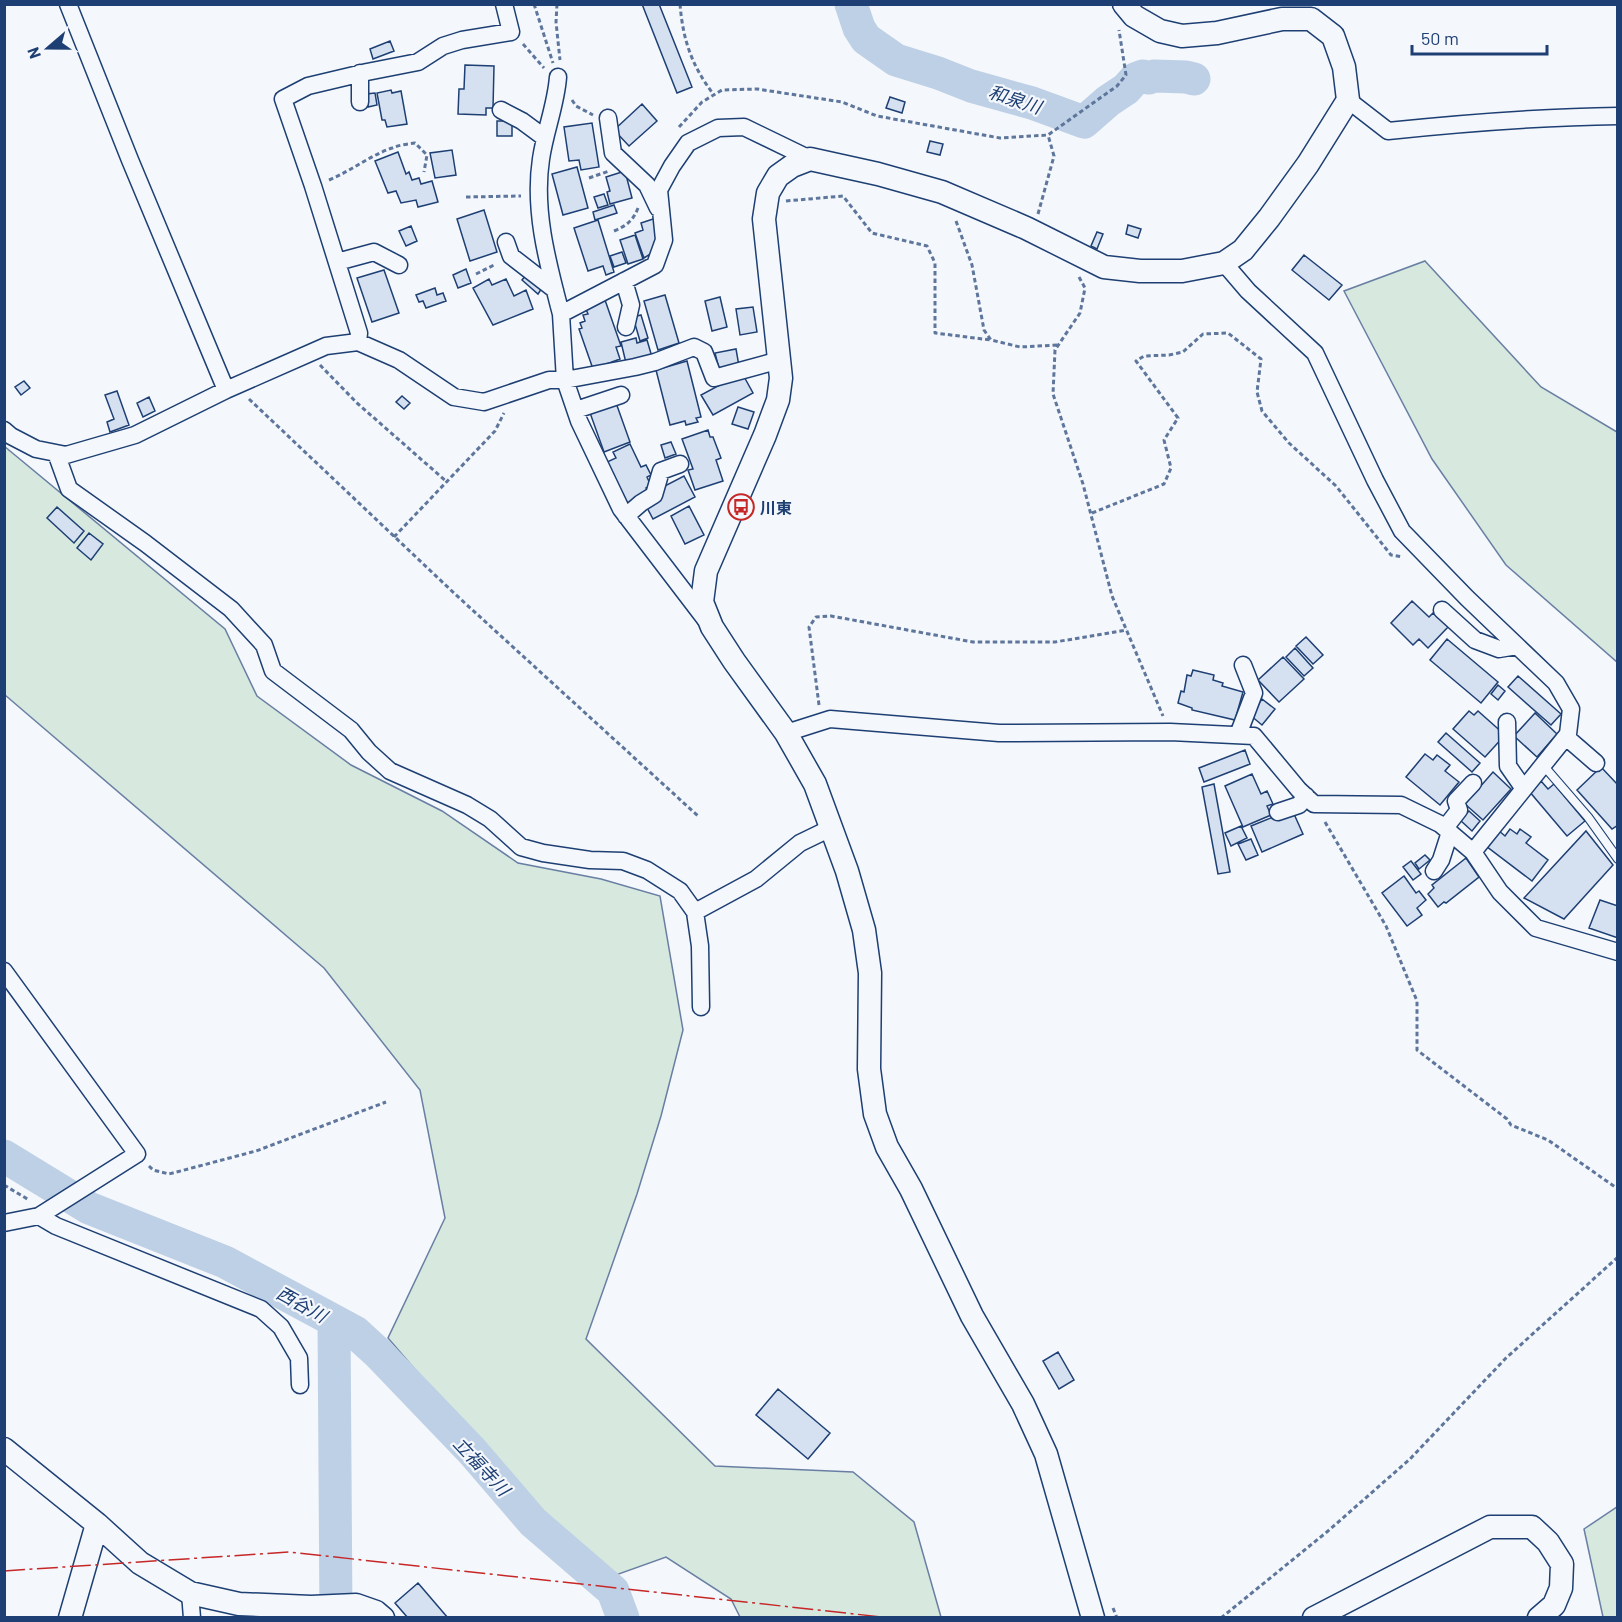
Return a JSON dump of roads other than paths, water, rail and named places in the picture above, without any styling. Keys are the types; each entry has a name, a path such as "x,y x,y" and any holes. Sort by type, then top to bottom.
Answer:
{"street":[{"path":"68,4 155,222 232,389"},
{"path":"358,342 358,333 337,262 283,99 309,86 418,62 443,46 462,40 511,32 504,4"},
{"path":"561,312 655,265 664,240 659,190 688,143 718,128 744,127 810,159 878,174 945,193 1104,267 1182,272 1224,263 1243,250 1269,218 1308,164 1348,100 1344,67 1333,36 1311,19 1282,19 1217,33 1182,36 1160,31 1134,16 1124,4"},
{"path":"360,73 360,102"},
{"path":"548,293 538,197 544,138 558,81"},
{"path":"1348,100 1388,130 1547,117 1617,117"},
{"path":"501,110 522,121 544,138"},
{"path":"608,118 613,153 647,185 661,214"},
{"path":"712,627 702,602 706,571 778,400 782,378 764,219 766,202 768,193 778,176 792,166 810,159"},
{"path":"509,249 548,293 561,312 565,380 576,411 621,509 712,627 786,733 815,784 847,871 864,930 870,973 870,1070 875,1114 887,1147 911,1189 972,1316 1023,1404 1046,1454 1093,1617"},
{"path":"337,262 374,252 399,265"},
{"path":"1224,263 1248,291 1315,353 1402,531 1556,683 1571,709 1566,737 1473,852"},
{"path":"624,281 631,305 626,327"},
{"path":"4,430 36,449 66,455 135,435 307,353 326,346 358,342 399,360 454,397 484,402 549,380 565,380 655,362 694,347 704,352 714,378 780,360"},
{"path":"576,411 621,395"},
{"path":"56,453 69,489 145,543 231,609 264,645 273,671 351,730 369,752 390,771 467,805 490,819 521,848 590,860 623,861 647,870 680,891 695,912 700,946 701,1007"},
{"path":"626,516 640,503 654,495 661,471 680,464"},
{"path":"1442,610 1475,640 1499,650 1517,646"},
{"path":"1238,735 1254,693 1243,665"},
{"path":"786,733 830,719 999,733 1170,732 1254,736 1310,800"},
{"path":"1507,722 1508,766 1524,789"},
{"path":"1566,737 1596,763"},
{"path":"1434,871 1441,860 1447,830 1459,810 1456,801 1473,783"},
{"path":"1278,812 1310,800 1401,805 1447,830 1473,852 1500,892 1536,928 1617,952"},
{"path":"695,912 756,879 800,843 831,828"},
{"path":"4,971 137,1154 39,1216 4,1223"},
{"path":"39,1216 56,1226 261,1309 281,1327 299,1358 300,1385"},
{"path":"4,1449 97,1524 140,1563 190,1593 238,1604 311,1607 356,1605 383,1617"},
{"path":"70,1617 97,1524"},
{"path":"1314,1617 1490,1527 1532,1527 1548,1542 1562,1564 1561,1588 1554,1605 1539,1617"},
{"path":"190,1593 192,1617"}],"lane":[{"path":"1544,765 1588,817 1617,859"}],"waterway":[{"name":"和泉川","path":"851,4 859,28 866,39 896,60 1084,122 1126,89 1135,79 1143,76 1194,79"},
{"name":"立福寺川","path":"4,1156 89,1208 225,1262 355,1332 472,1451 533,1522 613,1591 623,1618"},
{"name":"西谷川","path":"334,1321 336,1618"}],"place":[{"name":"川東","path":"741,507"}]}
